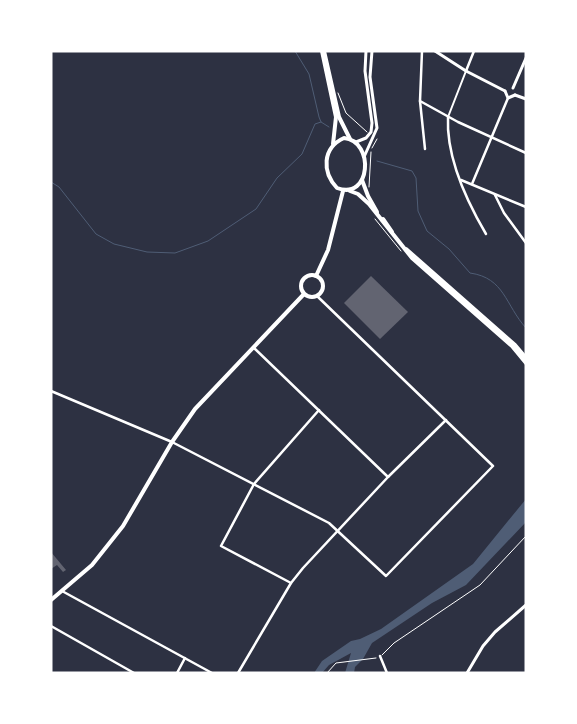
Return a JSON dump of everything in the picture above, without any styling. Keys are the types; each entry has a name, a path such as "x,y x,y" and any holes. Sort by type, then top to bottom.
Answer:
{"main road":[{"path":"323,51 339,118 350,139"},
{"path":"323,51 336,117 333,144 326,158 326,166 332,183 343,191 355,189 362,180"},
{"path":"333,144 344,138 360,145 364,158 362,180 372,205 404,247 516,345 526,358"},
{"path":"316,276 331,242 343,191"},
{"path":"350,191 362,197 402,248 512,346 526,364"},
{"path":"309,276 316,276 323,284 322,291 317,296 310,297 304,294 301,287 303,280 309,276"},
{"path":"51,600 92,565 123,526 172,442 195,409 304,294"}],"street":[{"path":"356,142 366,138 372,127 365,71 366,51"},
{"path":"364,158 377,128 370,77 372,51"},
{"path":"422,51 420,102 425,149"},
{"path":"435,51 466,71 505,91 508,98"},
{"path":"474,51 448,117 450,144 460,180 486,234"},
{"path":"515,95 513,88 526,58"},
{"path":"505,91 513,88"},
{"path":"472,184 508,98 515,95 526,100"},
{"path":"420,102 491,138 526,153"},
{"path":"460,180 526,207"},
{"path":"494,194 504,213 526,243"},
{"path":"51,391 172,442 329,523 337,533 386,576 493,466 317,296"},
{"path":"254,348 388,478"},
{"path":"291,583 221,546 254,484 319,410"},
{"path":"238,673 291,583 388,478 446,420"},
{"path":"62,591 212,673"},
{"path":"467,673 483,646 495,632 526,605"},
{"path":"51,626 134,673"},
{"path":"380,656 387,673"},
{"path":"177,673 185,658"}],"path":[{"path":"335,92 338,94 348,116 368,133"},
{"path":"370,190 371,152 377,142 376,138"},
{"path":"327,673 336,663 373,660 380,656 394,642 480,585 526,536"}],"water":[{"path":"526,499 526,522 466,585 432,603 372,643 363,659 355,667 354,673 345,673 351,653 329,665 322,673 314,673 322,661 351,641 381,629 473,564"}],"building":[{"path":"371,276 408,312 380,339 344,303"},
{"path":"51,552 66,570 63,572 57,565 51,569"}],"waterway":[{"path":"295,51 309,74 321,122 329,127"},
{"path":"51,182 59,187 96,234 114,244 147,252 175,253 208,241 256,209 277,178 302,154 315,124 321,122"},
{"path":"377,161 412,171 416,178 418,211 427,231 449,249 470,273 491,280 498,287 526,328"}]}
